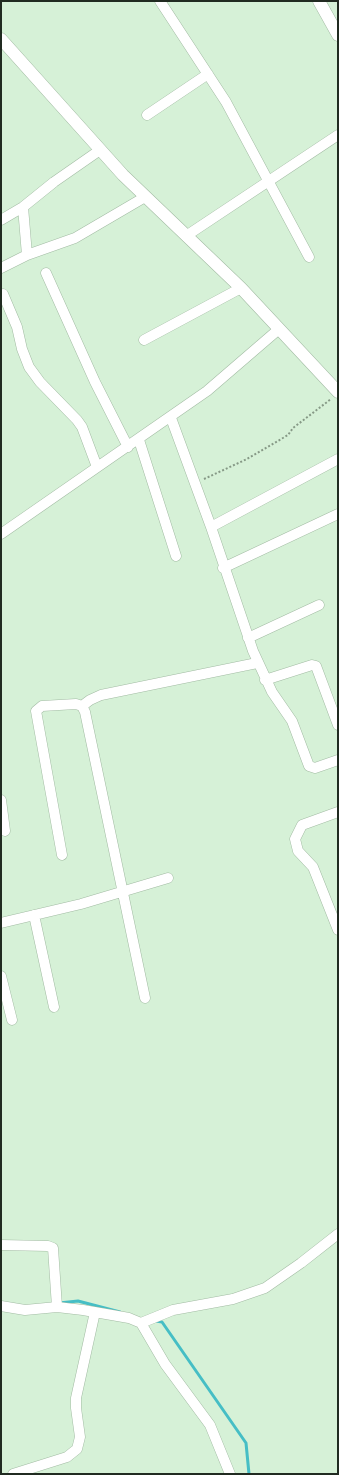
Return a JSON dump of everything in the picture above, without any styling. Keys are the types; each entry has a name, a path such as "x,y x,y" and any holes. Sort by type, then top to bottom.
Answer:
{"street":[{"path":"160,1 226,102 309,257"},
{"path":"319,1 338,35"},
{"path":"1,39 100,150 145,197 241,288 279,329 335,395"},
{"path":"147,116 208,74"},
{"path":"186,236 338,135"},
{"path":"1,220 23,207 54,182 100,150"},
{"path":"1,268 28,255 75,238 145,197"},
{"path":"23,207 28,255"},
{"path":"46,273 85,361 128,447"},
{"path":"144,340 241,288"},
{"path":"4,294 17,327 22,349 29,367 40,382 82,427 97,467"},
{"path":"1,534 97,467 139,440 207,391 279,329"},
{"path":"170,418 211,527 223,568 257,663 276,699 292,721 309,766 315,768 338,760"},
{"path":"139,440 176,556"},
{"path":"211,527 338,459"},
{"path":"223,568 338,514"},
{"path":"248,638 284,623 318,605"},
{"path":"82,706 101,695 257,663"},
{"path":"266,680 312,665 316,666 338,725"},
{"path":"62,855 36,711 42,706 76,704 82,706 85,712 145,998"},
{"path":"1,800 5,831"},
{"path":"338,812 302,825 295,839 298,851 313,867 338,930"},
{"path":"1,923 81,904 168,878"},
{"path":"34,915 54,1007"},
{"path":"1,976 12,1020"},
{"path":"1,1306 32,1310 56,1303 146,1321 173,1310 233,1299 265,1288 301,1264 338,1234"},
{"path":"1,1245 48,1246 53,1248 55,1252 56,1303"},
{"path":"13,1474 67,1457 78,1449 80,1437 76,1398 96,1312"},
{"path":"146,1321 165,1364 210,1425 230,1474"}],"path":[{"path":"195,483 247,459 288,435 294,428 335,395"}],"waterway":[{"path":"59,1303 78,1301 120,1312"},
{"path":"156,1321 162,1322 246,1443 249,1474"}]}
